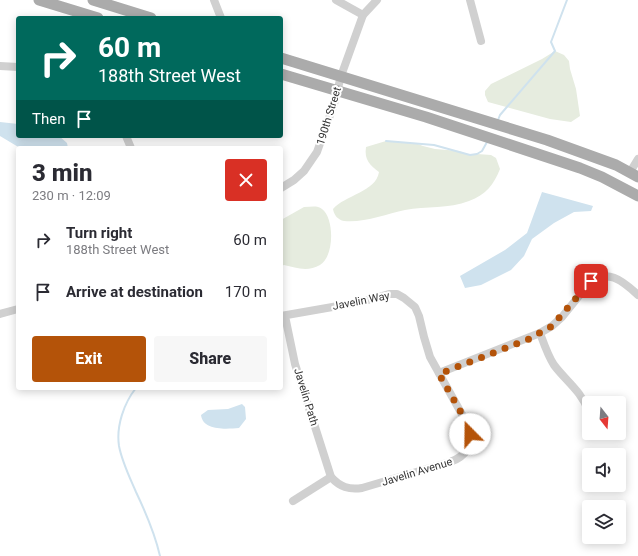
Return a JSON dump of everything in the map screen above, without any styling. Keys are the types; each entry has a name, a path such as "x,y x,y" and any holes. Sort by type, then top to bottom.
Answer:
{"main road":[{"path":"39,0 91,16"},
{"path":"94,0 121,4 148,16"},
{"path":"283,59 547,140 616,165 634,175"},
{"path":"283,75 426,117 580,168 602,177 638,196"}],"street":[{"path":"214,0 220,16"},
{"path":"336,0 362,15 377,0"},
{"path":"470,0 482,40"},
{"name":"190th Street","path":"283,187 304,171 317,152 362,15"},
{"path":"0,66 16,67"},
{"path":"634,175 638,159"},
{"path":"439,374 540,333 552,326 562,317 591,281 599,277 606,276 617,278 626,283 638,295"},
{"name":"Javelin Way","path":"283,316 361,302 389,294 397,294 415,307 429,352 439,374"},
{"path":"0,314 16,310"},
{"name":"Javelin Path","path":"283,316 295,364 331,477"},
{"path":"540,333 553,364 582,396"},
{"name":"Javelin Avenue","path":"331,477 343,488 362,488 450,462 461,457 469,445 469,427 439,374"},
{"path":"293,501 331,477"}],"shaded area":[{"path":"555,51 564,55 569,61 576,89 580,116 571,122 550,119 488,102 485,91 491,84"},
{"path":"386,141 418,144 435,149 459,151 470,155 491,155 496,158 500,169 492,184 485,192 475,199 461,204 405,210 359,221 340,220 335,215 333,209 338,204 366,189 377,179 379,172 368,162 366,147"},
{"path":"314,206 322,209 326,214 331,229 330,246 325,261 316,267 306,269 283,265 283,219 304,207"}],"water":[{"path":"0,122 16,124 16,138 61,138 67,143 68,146 17,146 0,136"},
{"path":"542,192 593,206 591,211 574,212 554,223 532,239 524,256 511,270 481,285 465,288 460,276 505,250 527,233"},
{"path":"242,404 245,407 246,419 239,428 228,429 210,426 206,424 201,415 208,410 228,409"}],"waterway":[{"path":"498,120 500,115 555,51 551,42 567,0"},
{"path":"386,141 434,145 470,155 477,154 482,151 487,142"},
{"path":"135,390 122,415 118,438 119,446 126,470 156,540 160,556"}],"route":[{"path":"470,434 466,421 439,374 529,339 552,326 562,317 591,281"}]}
